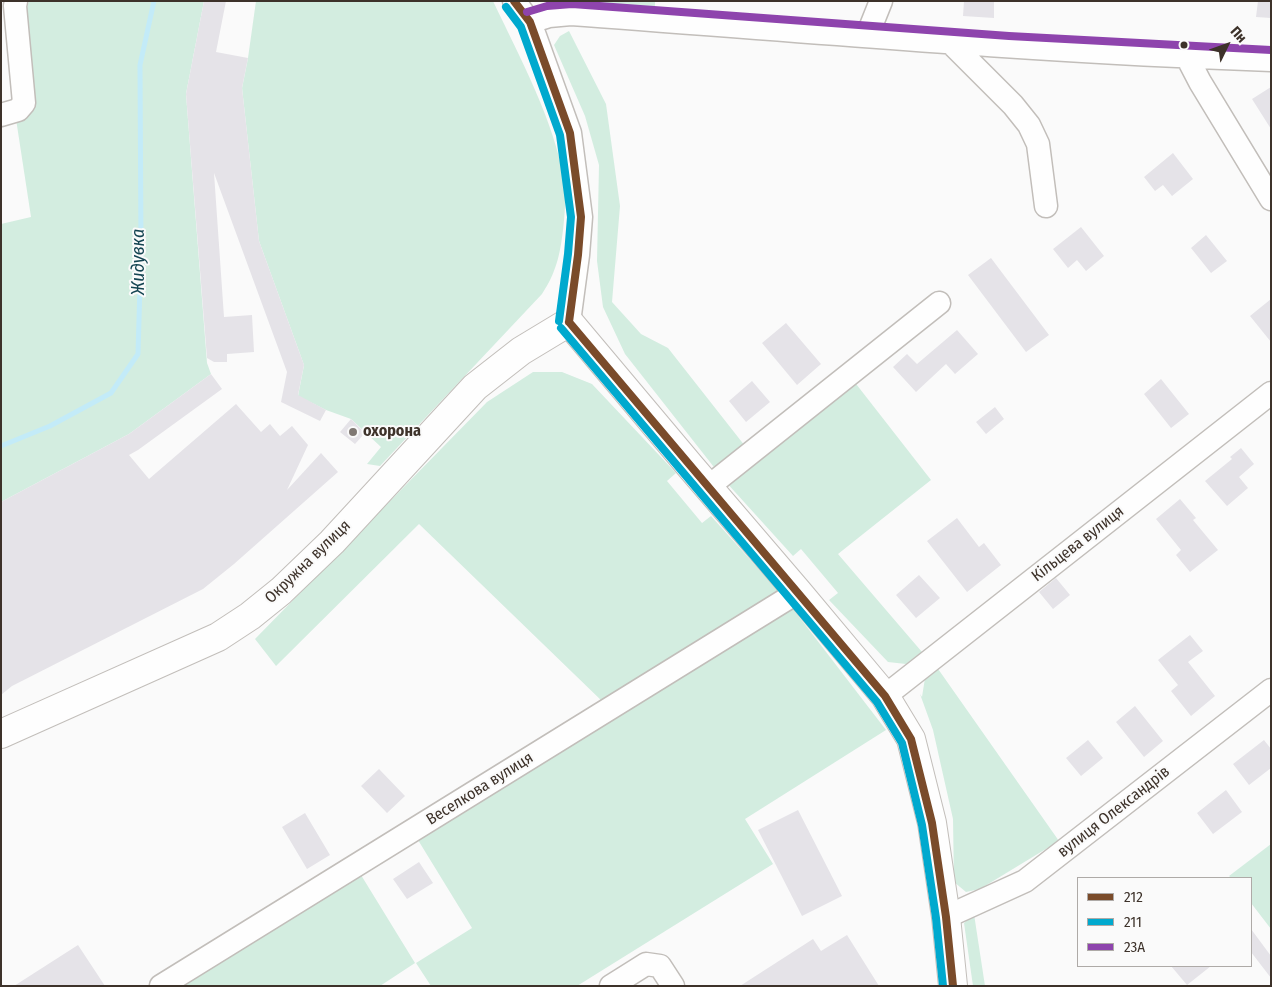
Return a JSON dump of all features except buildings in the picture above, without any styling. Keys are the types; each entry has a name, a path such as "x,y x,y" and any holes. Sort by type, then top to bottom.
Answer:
{"main road":[{"path":"569,322 885,696 911,738 932,823 946,917 953,986"},
{"name":"Окружна вулиця","path":"1,734 218,637 250,616 281,591 332,542 475,387 521,351 569,322"}],"street":[{"path":"514,1 530,22 570,133 581,217 569,322"},
{"path":"867,36 881,1"},
{"path":"1,115 18,110 24,103 11,6"},
{"path":"530,22 549,16 571,14 950,42 1187,57 1271,60"},
{"path":"950,42 1013,105 1028,125 1038,144 1046,206"},
{"path":"1187,57 1200,82 1271,199"},
{"path":"708,487 940,303"},
{"name":"Кільцева вулиця","path":"885,696 1271,393"},
{"name":"Веселкова вулиця","path":"161,986 798,592"},
{"name":"вулиця Олександрів","path":"946,917 1025,881 1271,690"},
{"path":"611,986 646,964 660,966 673,986"}],"green space":[{"path":"29,1 204,1 186,94 207,363 211,374 129,434 1,502 1,224 31,217 16,119 24,17"},
{"path":"256,1 493,1 525,67 553,136 564,181 565,205 564,224 557,264 551,279 542,294 380,466 367,464 381,447 351,419 326,410 298,396 304,365 259,241 242,88"},
{"path":"655,1 655,8 558,2"},
{"path":"569,31 606,104 620,206 612,302 641,334 668,348 745,446 717,471 625,354 603,307 597,261 599,165 585,116 554,45 560,36"},
{"path":"533,372 562,372 592,384 676,473 667,481 702,523 711,516 780,593 604,703 419,524 276,666 255,639 487,402"},
{"path":"853,380 931,480 838,554 922,652 906,664 888,662 829,600 838,593 801,549 793,556 725,481"},
{"path":"790,605 886,730 745,819 773,864 577,986 431,986 416,963 472,928 418,840"},
{"path":"936,666 1059,841 980,889 966,892 954,882 953,819 933,730 920,694 922,697 925,678"},
{"path":"1271,844 1271,929 1252,904 1252,877 1229,876"},
{"path":"361,875 415,963 380,986 182,986"},
{"path":"974,914 985,986 973,986 964,923"}],"waterway":[{"name":"Жидувка","path":"1,446 50,426 111,393 138,354 141,251 140,65 154,1"}],"transit line":[{"name":"212","path":"514,1 530,22 570,133 581,217 569,322"},
{"name":"23А","path":"527,12 547,6 572,4 1009,36 1271,50"},
{"name":"211","path":"506,7 521,27 560,135 571,217 559,321"},
{"name":"212","path":"569,322 885,696 911,739 932,823 946,917 953,986"},
{"name":"211","path":"561,328 877,702 902,743 922,825 936,918 943,986"}],"place":[{"name":"охорона","path":"353,432"}]}
